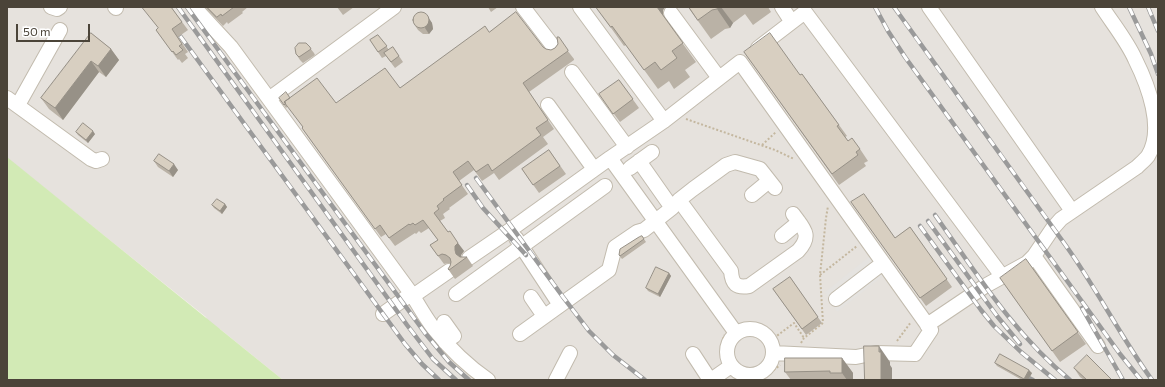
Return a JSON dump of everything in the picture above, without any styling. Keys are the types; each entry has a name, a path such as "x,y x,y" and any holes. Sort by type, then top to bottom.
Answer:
{"lane":[{"path":"51,7 57,9 60,7"},
{"path":"194,7 231,47 412,295 435,330 469,366 488,380"},
{"path":"269,99 394,7"},
{"path":"523,7 556,50"},
{"path":"580,7 664,121"},
{"path":"782,7 791,22"},
{"path":"929,7 1072,211"},
{"path":"927,325 1002,276 1023,266 1034,256 1061,219 1137,167 1148,157 1153,146 1156,132 1153,106 1135,58 1102,7"},
{"path":"469,258 664,121 805,12 1002,276"},
{"path":"671,13 719,78"},
{"path":"60,30 12,102 91,159 102,159"},
{"path":"610,158 656,221 739,328 743,330 758,330 769,339 772,346 777,350 856,357 876,353 915,354 931,330 740,62"},
{"path":"572,72 627,147"},
{"path":"548,105 594,169"},
{"path":"652,152 635,165 676,204 731,271 731,279 736,285 742,287 749,286 798,251 804,245 806,232 796,218 782,236"},
{"path":"520,334 608,270 616,261 615,246 637,232 644,230 693,189 726,165 735,162 760,169 772,184 752,195"},
{"path":"456,294 605,186"},
{"path":"510,230 560,305"},
{"path":"1034,256 1098,346"},
{"path":"836,299 883,263"},
{"path":"383,314 449,271"},
{"path":"532,297 544,316"},
{"path":"444,322 454,336 445,342"},
{"path":"739,328 729,341 726,351 731,366 739,372 750,377 762,371 768,366 777,350"},
{"path":"556,380 570,354"},
{"path":"693,354 710,380 731,366"}],"path":[{"path":"684,118 762,145 794,159"},
{"path":"762,145 780,128"},
{"path":"798,347 804,338 823,323 820,275 826,218 829,204"},
{"path":"820,275 862,242"},
{"path":"898,341 916,317"},
{"path":"774,338 794,323 804,338"},
{"path":"739,328 762,327 774,338 777,350"}],"shaded area":[{"path":"7,7 1158,7 1158,380 283,380 220,329 210,330 206,317 7,158"},
{"path":"870,256 884,275 837,312 825,292"}],"green space":[{"path":"7,157 283,380 7,380"}],"building":[{"path":"142,7 171,7 182,22 172,29 182,44 179,46 183,50 176,55 173,51 172,52 156,30 158,28"},
{"path":"207,7 234,7 222,16 221,14 217,17"},
{"path":"596,7 657,7 683,43 672,51 677,58 661,70 655,62 644,70 612,26 611,27"},
{"path":"689,7 718,7 698,20"},
{"path":"421,12 428,17 429,20 424,27 421,28 414,23 413,20 418,13"},
{"path":"516,12 543,47 551,50 555,48 558,44 557,37 559,37 568,51 523,83 548,120 536,128 541,135 492,171 488,164 476,172 468,161 453,172 462,185 443,199 444,200 437,206 439,209 434,213 448,232 450,231 458,243 455,246 456,254 460,257 467,257 449,270 448,269 451,262 450,258 442,254 438,256 430,245 438,240 423,220 415,225 413,223 410,225 409,224 389,238 380,225 375,229 284,102 317,78 336,103 385,68 400,88 485,26 489,32"},
{"path":"91,33 111,49 98,66 91,61 55,108 41,98"},
{"path":"770,33 800,75 802,74 839,125 837,126 848,141 852,138 860,149 856,152 858,155 832,174 744,52"},
{"path":"378,35 387,46 378,52 370,40"},
{"path":"299,43 306,43 311,49 299,57 296,54 295,48"},
{"path":"393,47 399,56 391,62 384,53"},
{"path":"619,80 633,99 613,114 599,94"},
{"path":"286,92 290,98 284,102 286,103 284,105 279,98"},
{"path":"83,123 93,131 86,140 76,132"},
{"path":"549,150 560,166 533,185 522,169"},
{"path":"159,154 174,164 169,171 154,161"},
{"path":"864,194 895,238 910,227 947,279 920,298 851,202"},
{"path":"217,199 225,204 220,211 212,205"},
{"path":"642,236 644,239 620,256 619,255 620,249"},
{"path":"1026,259 1078,332 1052,351 1000,278"},
{"path":"656,267 669,273 658,294 646,288"},
{"path":"790,277 818,317 802,329 773,289"},
{"path":"864,346 879,346 879,352 881,352 881,380 865,380"},
{"path":"1000,354 1029,370 1024,379 995,363"},
{"path":"1087,355 1111,379 1110,380 1087,380 1074,368"},
{"path":"785,358 842,358 842,373 830,373 830,371 785,372"}],"railway":[{"path":"159,7 405,344 422,364 439,380"},
{"path":"178,7 407,325 433,359 456,380"},
{"path":"187,7 425,333 449,362 469,380"},
{"path":"875,7 888,31 905,57 1120,354 1141,380"},
{"path":"894,7 1076,260 1129,346 1152,380"},
{"path":"1129,7 1151,54 1158,74"},
{"path":"1148,7 1158,31"},
{"path":"476,178 589,331 613,355 645,380"},
{"path":"467,185 483,208 526,255"},
{"path":"935,215 981,281 1014,323 1031,343 1070,380"},
{"path":"928,221 997,316 1020,344"},
{"path":"920,226 994,326 1021,352 1055,380"},
{"path":"1082,308 1123,380"},
{"path":"1019,373 1033,380"}]}
